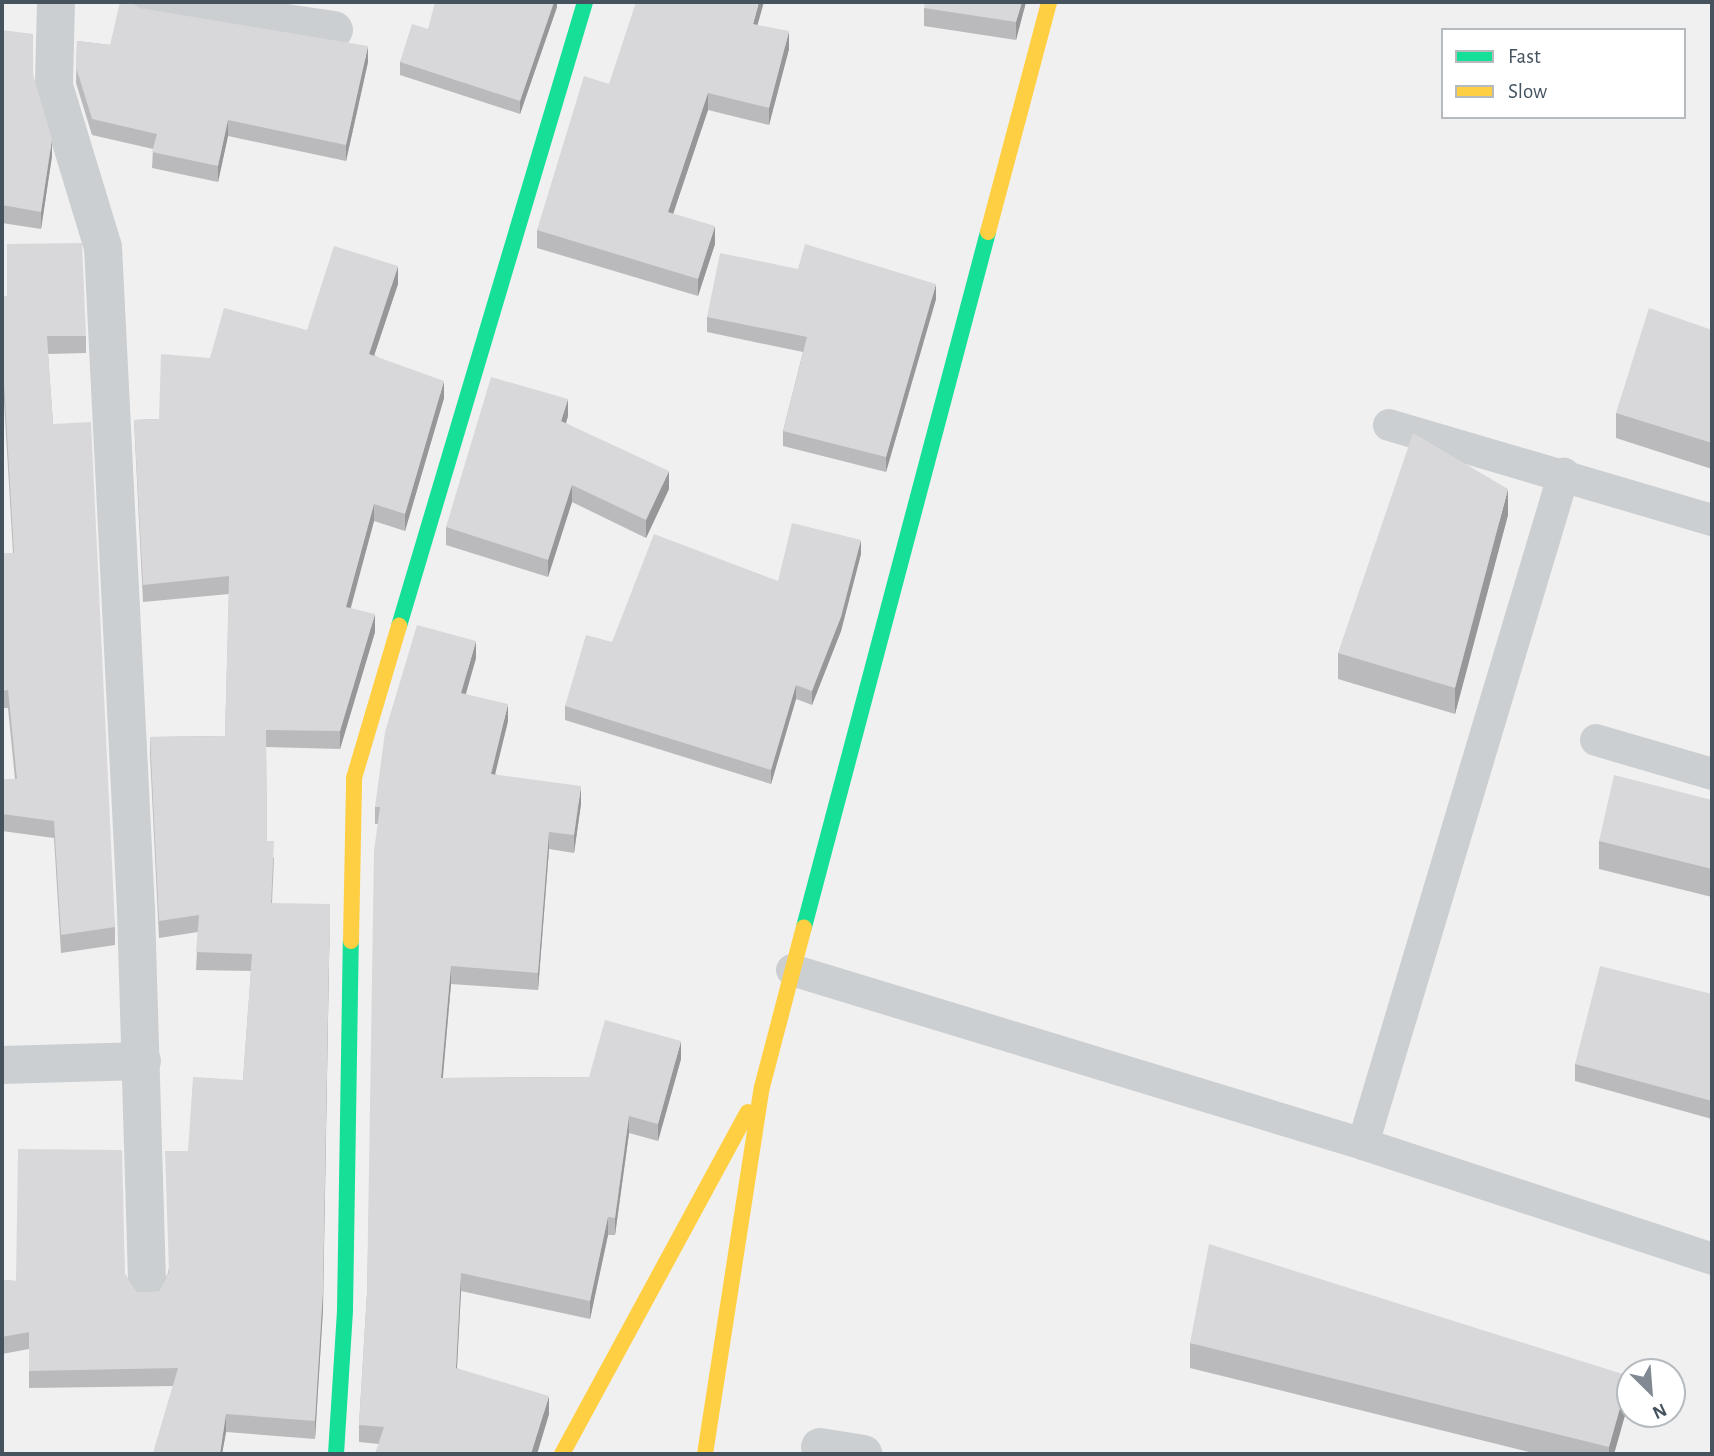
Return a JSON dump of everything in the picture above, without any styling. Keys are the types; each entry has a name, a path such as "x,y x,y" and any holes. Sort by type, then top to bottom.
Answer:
{"street":[{"path":"56,2 54,86 103,247 142,1061 148,1290"},
{"path":"142,2 334,30"},
{"path":"336,1454 345,1310 354,778 585,2"},
{"path":"705,1454 762,1087 1049,2"},
{"path":"2,1065 142,1061"},
{"path":"562,1454 762,1087"},
{"path":"820,1447 863,1454"}],"lane":[{"path":"1389,425 1564,473 1712,520"},
{"path":"1363,1144 1564,473"},
{"path":"1596,740 1712,774"},
{"path":"792,970 1363,1144 1712,1259"}],"building":[{"path":"120,2 131,2 139,8 368,46 346,145 228,120 218,166 152,152 157,134 92,119 76,67 77,41 110,45"},
{"path":"435,2 554,2 520,101 400,62 412,24 428,29"},
{"path":"636,2 759,2 753,24 789,31 769,108 708,93 668,212 715,226 698,279 537,230 584,76 609,84"},
{"path":"925,2 1022,2 1016,22 924,8"},
{"path":"2,30 33,34 33,75 52,139 41,212 2,205"},
{"path":"82,243 86,336 47,336 53,424 91,422 115,927 61,935 54,821 2,814 2,779 17,779 8,690 2,691 2,553 14,553 2,349 2,296 7,296 7,244"},
{"path":"805,244 936,284 886,457 783,431 807,337 707,317 720,253 798,269"},
{"path":"334,246 398,266 369,354 444,381 405,514 374,504 346,607 375,614 340,731 266,730 267,841 274,841 271,903 330,904 323,1292 315,1421 226,1414 220,1454 153,1454 178,1368 29,1371 29,1332 2,1337 2,1280 16,1281 18,1149 122,1150 125,1274 137,1292 159,1291 169,1272 165,1151 188,1151 193,1077 243,1080 252,954 196,952 199,915 159,921 150,737 225,736 229,576 143,585 134,420 159,419 161,354 210,358 224,308 307,330"},
{"path":"1649,308 1712,330 1712,443 1616,413"},
{"path":"491,377 568,399 561,421 669,471 646,520 572,485 548,560 446,527"},
{"path":"1413,433 1508,489 1455,688 1338,653"},
{"path":"792,523 861,540 841,617 812,691 796,685 771,770 565,706 586,635 612,642 654,534 778,581"},
{"path":"417,625 476,641 461,693 508,704 491,774 581,786 574,835 549,832 538,973 451,966 441,1078 589,1077 605,1020 681,1041 658,1124 629,1116 615,1218 608,1217 590,1301 461,1273 456,1368 549,1396 531,1454 375,1454 384,1427 359,1425 367,1293 374,851 380,807 375,807 385,732"},
{"path":"1614,775 1712,800 1712,869 1599,841"},
{"path":"1600,966 1712,994 1712,1101 1575,1064"},
{"path":"1209,1244 1616,1372 1616,1422 1609,1447 1190,1343"}],"traffic: fast":[{"path":"399,626 585,2"},
{"path":"804,927 988,232"},
{"path":"336,1454 345,1310 351,941"}],"traffic: slow":[{"path":"988,232 1049,2"},
{"path":"351,941 354,778 399,626"},
{"path":"705,1454 762,1087 804,927"},
{"path":"562,1454 748,1112"}]}
